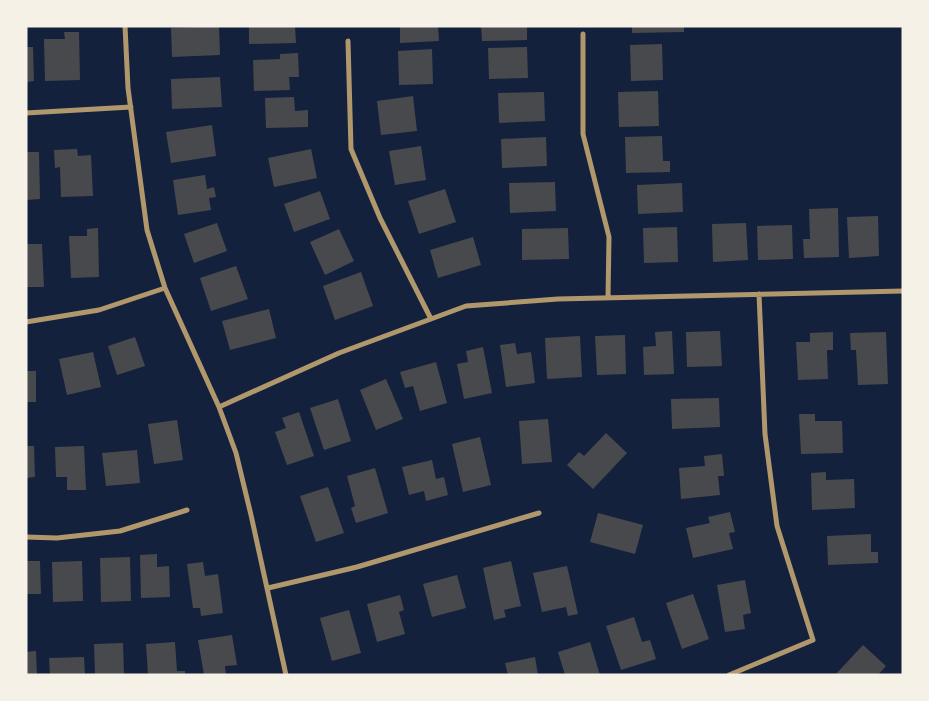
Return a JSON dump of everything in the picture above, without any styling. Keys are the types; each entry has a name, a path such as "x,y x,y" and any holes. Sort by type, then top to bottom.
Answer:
{"street":[{"path":"125,26 131,107 147,230 165,288 219,407 236,453 268,588 286,675"},
{"path":"583,34 583,134 609,237 608,298"},
{"path":"348,41 351,149 380,218 431,319"},
{"path":"26,113 131,107"},
{"path":"26,322 99,310 165,288"},
{"path":"219,407 339,353 466,306 558,299 903,291"},
{"path":"729,675 813,640 777,526 764,434 759,294"},
{"path":"26,537 57,538 120,531 187,510"},
{"path":"268,588 357,567 539,513"}],"building":[{"path":"219,26 220,55 172,57 171,28"},
{"path":"249,26 295,26 296,43 249,44"},
{"path":"400,26 438,26 439,41 400,43"},
{"path":"481,26 527,26 527,40 482,41"},
{"path":"632,26 684,26 684,32 632,33"},
{"path":"64,32 79,32 80,80 45,81 44,39 65,39"},
{"path":"662,44 663,80 631,81 630,45"},
{"path":"26,47 33,47 34,81 26,82"},
{"path":"527,47 528,78 489,79 488,48"},
{"path":"432,49 433,84 399,85 398,51"},
{"path":"298,53 299,77 289,77 290,90 254,91 253,60 280,59 280,54"},
{"path":"220,77 222,107 172,109 171,79"},
{"path":"658,91 659,126 619,127 618,92"},
{"path":"544,92 545,121 499,123 498,93"},
{"path":"413,96 417,131 381,135 377,101"},
{"path":"294,97 295,111 308,110 308,127 266,128 265,98"},
{"path":"212,125 216,156 171,163 166,132"},
{"path":"662,136 663,161 670,161 670,172 626,173 625,137"},
{"path":"546,137 547,166 502,168 501,139"},
{"path":"421,146 426,180 395,185 389,151"},
{"path":"77,149 78,156 91,155 93,196 61,197 60,167 55,168 54,150"},
{"path":"311,149 317,178 274,187 268,158"},
{"path":"26,152 39,152 40,199 26,200"},
{"path":"205,175 207,189 214,187 216,197 209,198 211,210 178,215 173,180"},
{"path":"555,182 556,211 510,213 509,183"},
{"path":"682,183 683,212 638,214 637,185"},
{"path":"445,189 456,222 419,234 408,201"},
{"path":"320,191 330,219 294,232 284,204"},
{"path":"838,208 839,257 804,258 803,239 810,239 809,209"},
{"path":"878,216 879,256 849,258 847,217"},
{"path":"217,223 227,251 194,263 184,234"},
{"path":"746,223 748,260 713,262 712,224"},
{"path":"792,225 793,259 758,260 757,226"},
{"path":"677,227 678,262 644,263 643,228"},
{"path":"98,228 99,277 71,278 69,236 87,236 87,229"},
{"path":"568,228 569,259 522,260 522,229"},
{"path":"339,229 354,261 325,275 310,242"},
{"path":"473,237 481,265 438,278 430,250"},
{"path":"26,244 42,244 44,287 27,287"},
{"path":"236,266 248,299 211,311 200,278"},
{"path":"361,272 373,306 335,320 323,286"},
{"path":"269,309 276,338 230,350 222,321"},
{"path":"672,331 674,374 644,375 643,347 656,346 655,332"},
{"path":"720,331 722,366 687,367 686,332"},
{"path":"833,332 833,350 827,350 828,379 798,380 796,342 810,342 810,333"},
{"path":"886,332 888,384 858,385 856,350 851,350 850,333"},
{"path":"625,335 626,374 597,375 595,336"},
{"path":"580,336 582,377 547,379 545,338"},
{"path":"135,337 145,366 117,375 108,346"},
{"path":"515,343 517,354 531,352 535,383 506,387 500,345"},
{"path":"483,347 492,393 464,399 457,364 468,362 466,351"},
{"path":"93,352 101,387 67,395 59,359"},
{"path":"436,362 447,403 420,411 413,386 405,388 400,372"},
{"path":"26,371 36,371 36,402 26,402"},
{"path":"386,379 403,419 376,430 360,390"},
{"path":"719,398 720,427 672,429 671,399"},
{"path":"338,399 351,441 324,450 310,408"},
{"path":"299,412 314,456 287,465 275,432 286,428 282,418"},
{"path":"799,414 815,414 815,421 842,421 843,453 801,454"},
{"path":"548,419 552,462 522,464 519,421"},
{"path":"177,420 183,460 154,464 148,424"},
{"path":"606,433 627,453 593,489 567,465 579,452 584,456"},
{"path":"480,437 491,485 463,492 452,444"},
{"path":"26,446 34,446 35,477 26,478"},
{"path":"84,446 86,490 67,490 67,477 56,477 55,447"},
{"path":"137,450 140,483 106,486 102,453"},
{"path":"722,454 724,476 718,476 720,495 681,499 679,468 705,466 704,456"},
{"path":"432,460 436,479 444,477 448,495 426,501 424,491 409,495 402,467"},
{"path":"375,468 388,513 356,523 351,508 355,506 347,476"},
{"path":"826,472 826,480 854,479 855,508 812,510 811,473"},
{"path":"328,487 344,533 316,542 300,496"},
{"path":"730,512 735,532 729,533 733,549 693,558 686,528 710,523 708,517"},
{"path":"598,513 643,525 635,554 590,542"},
{"path":"871,534 871,552 878,552 878,563 828,565 827,536"},
{"path":"157,554 157,567 169,566 170,597 141,598 140,555"},
{"path":"130,557 131,601 101,602 100,558"},
{"path":"26,561 40,561 41,594 26,594"},
{"path":"82,561 83,601 53,602 52,562"},
{"path":"511,561 521,606 504,610 506,617 494,620 483,568"},
{"path":"203,562 205,576 218,574 223,613 201,616 200,608 193,608 187,564"},
{"path":"567,566 578,614 568,616 566,607 542,612 533,573"},
{"path":"457,575 466,608 432,617 423,584"},
{"path":"745,580 751,613 743,615 745,629 725,632 717,585"},
{"path":"693,594 709,639 682,649 666,603"},
{"path":"400,595 404,610 399,612 405,634 377,642 367,604"},
{"path":"349,610 361,653 332,661 320,618"},
{"path":"634,617 642,642 650,640 656,659 621,670 606,626"},
{"path":"232,635 237,665 225,666 226,675 204,675 198,640"},
{"path":"175,642 177,671 185,671 185,675 148,675 146,644"},
{"path":"590,642 600,675 565,675 558,652"},
{"path":"123,643 124,675 95,675 94,644"},
{"path":"863,645 886,666 878,675 835,675"},
{"path":"36,651 37,675 26,675 26,652"},
{"path":"84,657 85,675 50,675 49,658"},
{"path":"535,657 538,675 508,675 505,663"}]}
